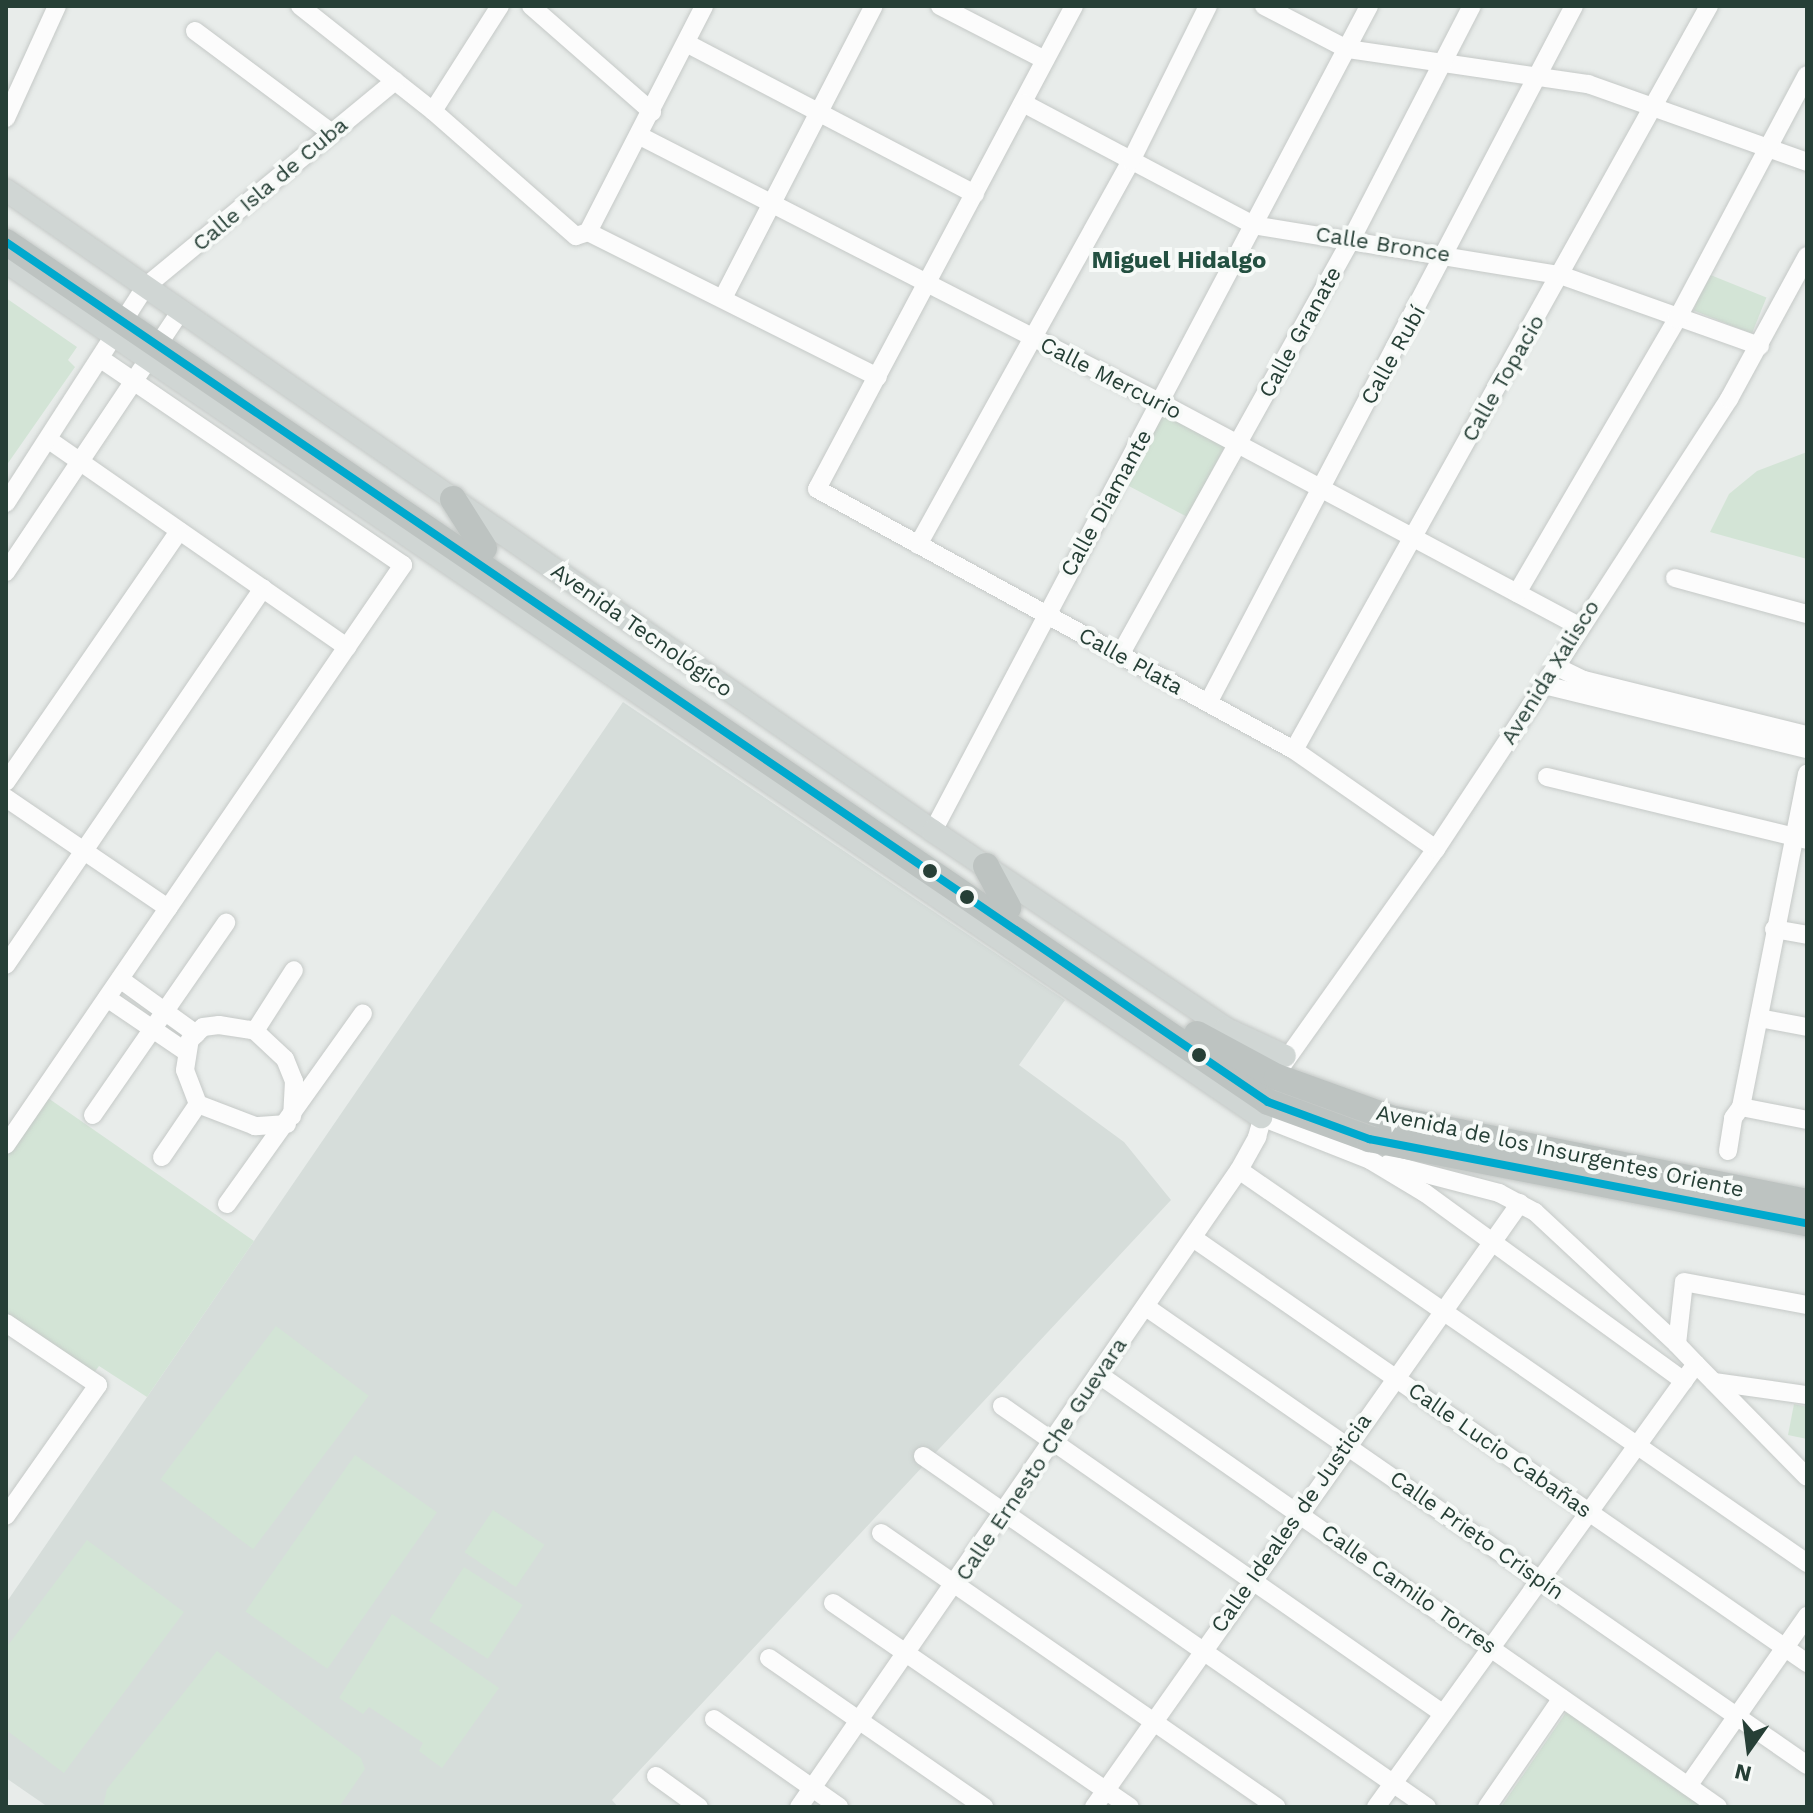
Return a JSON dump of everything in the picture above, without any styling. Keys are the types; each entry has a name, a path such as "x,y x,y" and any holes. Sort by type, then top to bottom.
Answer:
{"highway":[{"name":"Avenida Tecnológico","path":"6,223 122,322"},
{"name":"Avenida Tecnológico","path":"6,242 122,322 164,338 484,548 1217,1047 1281,1067 1314,1093"},
{"name":"Avenida Tecnológico","path":"164,338 265,419 852,819 1264,1110 1312,1122"},
{"path":"265,419 281,450"},
{"path":"338,489 376,494"},
{"path":"453,499 484,548"},
{"path":"804,809 852,819"},
{"path":"986,866 1008,907"},
{"name":"Avenida de los Insurgentes Oriente","path":"1314,1093 1390,1118 1807,1202"},
{"name":"Avenida de los Insurgentes Oriente","path":"1312,1122 1369,1139 1807,1223"}],"main road":[{"name":"Avenida Tecnológico","path":"6,190 145,287 164,338 281,450 804,809 1264,1110"},
{"name":"Avenida Tecnológico","path":"6,262 122,322"},
{"name":"Avenida Tecnológico","path":"164,338 453,499 1281,1067"}],"street":[{"path":"6,118 57,6"},
{"path":"301,6 433,111 576,236 588,232 640,136 704,6"},
{"path":"433,111 500,6"},
{"path":"531,6 652,112"},
{"path":"724,296 874,6"},
{"path":"940,6 1045,60"},
{"path":"588,232 724,296 878,377 1074,6"},
{"path":"918,545 1030,336 1131,161 1208,6"},
{"path":"1264,6 1347,49 1539,73 1654,106 1807,162"},
{"name":"Calle Diamante","path":"933,831 1369,6"},
{"name":"Calle Granate","path":"1120,655 1352,238 1472,6"},
{"name":"Calle Rubí","path":"1208,703 1320,488 1448,254 1574,6"},
{"name":"Calle Topacio","path":"1294,750 1410,536 1563,276 1709,6"},
{"path":"195,31 332,133"},
{"path":"686,43 975,194"},
{"path":"1517,593 1677,319 1807,75"},
{"name":"Calle Isla de Cuba","path":"6,503 145,287 395,81"},
{"name":"Calle Bronce","path":"1023,103 1253,225 1352,238 1563,276 1760,346"},
{"name":"Calle Mercurio","path":"640,136 1161,403 1578,626"},
{"name":"Avenida Xalisco","path":"1264,1110 1281,1067 1436,849 1544,685 1578,626 1760,346 1807,256"},
{"path":"6,572 164,338"},
{"path":"6,1145 403,565 101,359"},
{"name":"Calle Plata","path":"878,377 817,489 1294,750 1436,849"},
{"path":"49,440 347,647"},
{"path":"6,782 179,531"},
{"path":"1675,578 1807,614"},
{"path":"6,965 263,588"},
{"path":"1555,666 1584,680 1807,735"},
{"path":"1544,685 1807,749"},
{"path":"1728,1151 1733,1118 1741,1107 1774,929 1800,838 1807,773"},
{"path":"1547,777 1800,838"},
{"path":"6,798 168,908"},
{"path":"93,1115 226,923"},
{"path":"1774,929 1807,935"},
{"path":"255,1031 294,970"},
{"path":"120,979 196,1034"},
{"path":"107,998 185,1051"},
{"path":"227,1204 363,1013"},
{"path":"1759,1018 1807,1027"},
{"path":"219,1025 255,1031 285,1059 294,1081 285,1122 228,1119 198,1104 185,1070 185,1051 196,1034 219,1025"},
{"path":"162,1157 198,1104"},
{"path":"1741,1107 1807,1120"},
{"path":"1264,1110 1370,1160 1493,1240 1684,1381"},
{"name":"Calle Ernesto Che Guevara","path":"799,1807 956,1585 1239,1170 1257,1137 1264,1110"},
{"path":"1370,1160 1456,1180 1520,1203 1677,1344 1807,1477"},
{"path":"1239,1170 1443,1308 1807,1563"},
{"name":"Calle Ideales de Justicia","path":"1094,1807 1394,1376 1520,1203"},
{"name":"Calle Lucio Cabañas","path":"1193,1238 1807,1663"},
{"path":"1677,1344 1684,1282 1807,1305"},
{"name":"Calle Prieto Crispín","path":"1146,1307 1348,1444 1542,1583 1807,1765"},
{"path":"6,1516 98,1385 9,1330"},
{"path":"1376,1807 1442,1713 1542,1583 1696,1364"},
{"name":"Calle Camilo Torres","path":"1098,1374 1300,1512 1718,1807"},
{"path":"1714,1382 1807,1395"},
{"path":"1002,1406 1442,1713"},
{"path":"923,1456 1427,1807"},
{"path":"881,1533 1276,1807"},
{"path":"833,1603 1130,1807"},
{"path":"1688,1786 1807,1616"},
{"path":"769,1658 984,1807"},
{"path":"1487,1807 1562,1698"},
{"path":"714,1719 839,1807"},
{"path":"656,1776 699,1807"}],"shaded area":[{"path":"623,702 1065,1000 1019,1065 1124,1142 1171,1200 612,1800 618,1807 48,1807 6,1778 6,1603"}],"green space":[{"path":"1708,274 1766,298 1752,334 1693,310"},
{"path":"6,298 77,347 68,360 75,367 6,466"},
{"path":"1165,410 1227,443 1187,517 1126,484"},
{"path":"1807,452 1807,559 1710,532 1729,494 1757,471"},
{"path":"35,1089 254,1241 147,1397 99,1366 91,1377 6,1319 6,1130"},
{"path":"276,1326 369,1396 253,1549 160,1479"},
{"path":"1794,1404 1807,1407 1807,1439 1788,1435"},
{"path":"355,1455 437,1512 327,1669 245,1611"},
{"path":"493,1510 544,1545 516,1587 464,1552"},
{"path":"87,1540 184,1612 64,1773 6,1730 6,1648"},
{"path":"464,1567 523,1605 488,1659 429,1621"},
{"path":"392,1614 499,1688 442,1768 419,1751 423,1743 369,1707 363,1714 339,1698"},
{"path":"217,1651 361,1758 365,1769 339,1807 103,1807 107,1789"},
{"path":"1567,1711 1704,1807 1501,1807"}],"transit line":[{"path":"6,242 1268,1102 1369,1139 1807,1223"}],"district":[{"name":"Miguel Hidalgo","path":"1179,261"}]}
